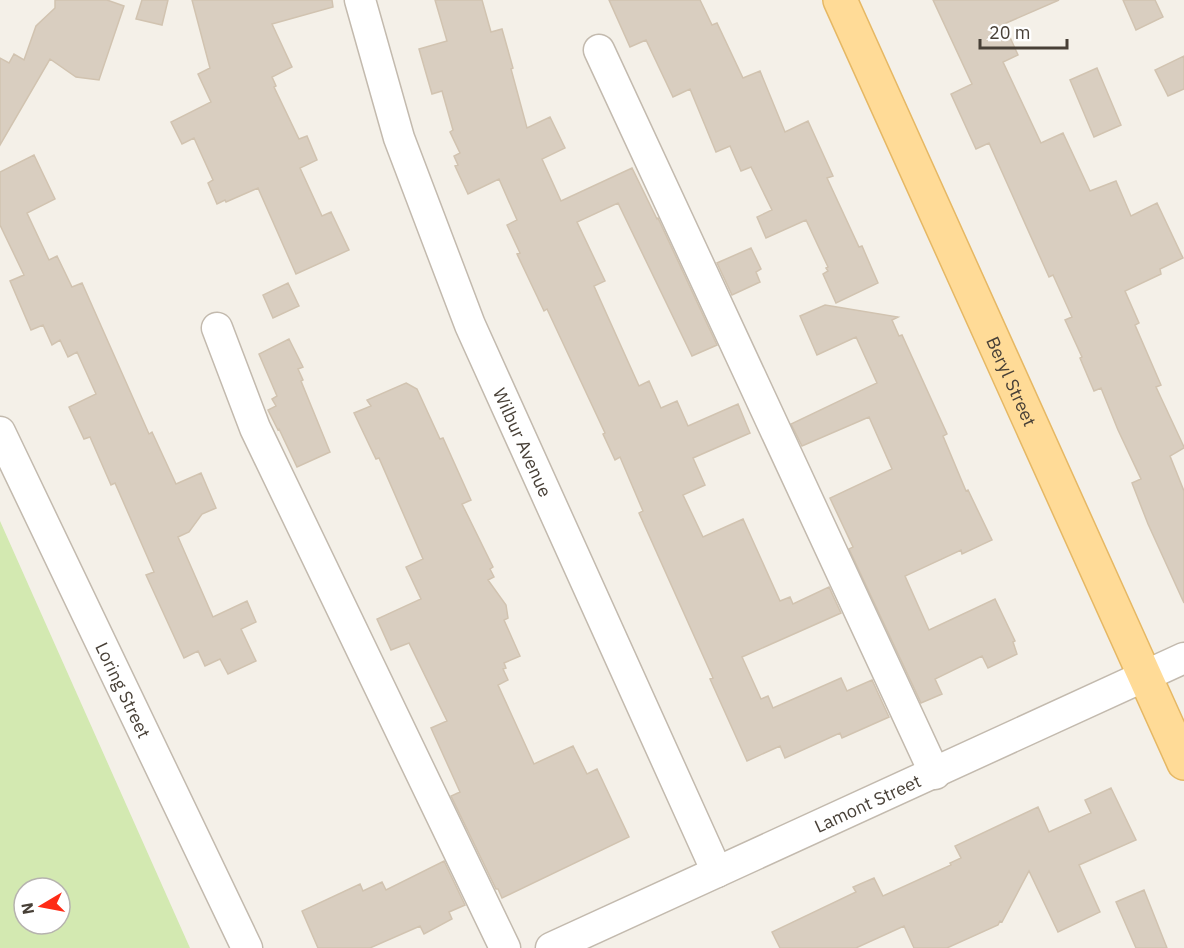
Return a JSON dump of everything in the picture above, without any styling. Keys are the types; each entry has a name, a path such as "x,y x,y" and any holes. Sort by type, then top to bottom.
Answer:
{"main road":[{"name":"Beryl Street","path":"840,0 1184,763"}],"street":[{"name":"Wilbur Avenue","path":"360,0 399,138 470,325 717,872"},
{"path":"599,50 935,774"},
{"path":"217,328 255,428 505,948"},
{"name":"Loring Street","path":"0,432 247,948"},
{"name":"Lamont Street","path":"551,948 1184,658"}],"green space":[{"path":"0,521 190,948 0,948"}],"building":[{"path":"55,0 107,0 124,6 99,80 76,77 50,59 0,145 0,58 9,63 14,54 24,60 36,26 55,8"},
{"path":"142,0 168,0 162,25 136,19"},
{"path":"192,0 332,0 333,7 272,24 292,67 272,77 276,86 274,87 299,139 307,136 317,160 300,168 322,216 331,212 349,250 296,274 258,188 217,204 208,183 213,180 194,138 182,144 171,122 211,102 198,74 210,68"},
{"path":"435,0 482,0 491,32 502,29 527,128 550,117 565,148 542,159 561,201 632,168 658,218 717,345 692,356 618,203 577,222 605,281 594,286 639,386 649,381 661,408 677,401 688,426 738,404 750,433 693,458 705,485 683,495 703,537 743,519 780,601 790,597 793,604 829,587 841,613 742,657 761,699 768,696 773,708 841,678 847,691 872,680 889,717 842,738 840,733 785,758 780,746 747,761 710,679 713,678 639,513 643,511 620,457 615,460 603,434 605,433 547,309 544,311 517,254 520,253 507,225 517,220 499,179 468,194 455,166 458,165 454,156 460,153 450,132 453,130 442,91 432,94 419,49 447,41"},
{"path":"609,0 700,0 712,25 717,23 743,78 760,71 785,132 808,121 833,176 827,178 878,283 836,303 823,274 828,271 826,268 828,267 806,220 766,238 757,217 772,210 751,167 741,171 730,146 716,152 690,89 673,97 646,40 630,47"},
{"path":"933,0 1059,0 1004,24 1018,55 1003,62 1041,143 1063,133 1090,191 1116,181 1131,216 1157,203 1183,258 1160,269 1161,274 1125,291 1139,323 1135,325 1161,385 1156,387 1184,447 1170,456 1184,491 1184,603 1132,483 1141,479 1101,388 1094,391 1065,320 1072,317 1053,275 1049,277 989,143 976,149 951,94 972,84"},
{"path":"1123,0 1155,0 1163,17 1136,30"},
{"path":"1184,56 1184,89 1168,96 1155,70"},
{"path":"1097,68 1121,125 1094,137 1070,80"},
{"path":"34,155 55,199 27,213 49,260 57,256 72,287 82,283 149,434 152,432 176,484 201,473 216,508 202,514 189,532 178,537 213,617 247,601 256,622 241,629 256,661 228,674 220,659 205,666 198,651 184,658 146,575 154,572 115,483 111,485 90,437 84,439 69,407 96,394 77,352 68,357 60,340 52,345 43,325 31,330 10,281 24,275 0,225 0,172"},
{"path":"751,248 761,269 756,272 760,282 732,295 717,263"},
{"path":"288,283 299,306 273,318 263,295"},
{"path":"825,305 898,317 892,320 899,336 902,335 947,434 943,436 966,491 968,490 992,540 962,554 961,550 905,576 929,630 995,599 1015,641 1013,642 1017,654 988,668 982,656 935,679 942,694 921,703 849,549 853,547 830,498 892,469 869,417 802,446 791,424 877,383 856,337 817,355 800,316"},
{"path":"289,339 303,367 298,369 303,380 301,381 330,452 297,467 268,410 276,406 272,399 277,396 259,354"},
{"path":"406,383 417,389 440,439 443,438 471,500 462,504 493,567 490,569 494,577 488,580 506,605 508,618 504,620 520,656 504,663 506,668 503,669 508,680 498,685 534,764 573,746 587,774 597,769 629,837 502,898 451,796 460,792 431,728 447,721 409,643 391,650 377,619 421,599 406,567 423,559 379,458 376,459 354,413 371,406 367,400"},
{"path":"1111,788 1136,840 1079,865 1100,912 1058,932 1029,871 1002,922 947,948 914,948 904,926 856,948 780,948 772,932 856,892 853,887 874,878 883,896 951,865 950,863 961,858 955,846 1038,807 1049,832 1091,813 1085,800"},
{"path":"444,861 465,905 449,912 452,919 424,934 420,926 370,948 318,948 302,911 360,884 363,891 382,882 386,890"},
{"path":"1144,890 1167,948 1136,948 1116,902"}]}
